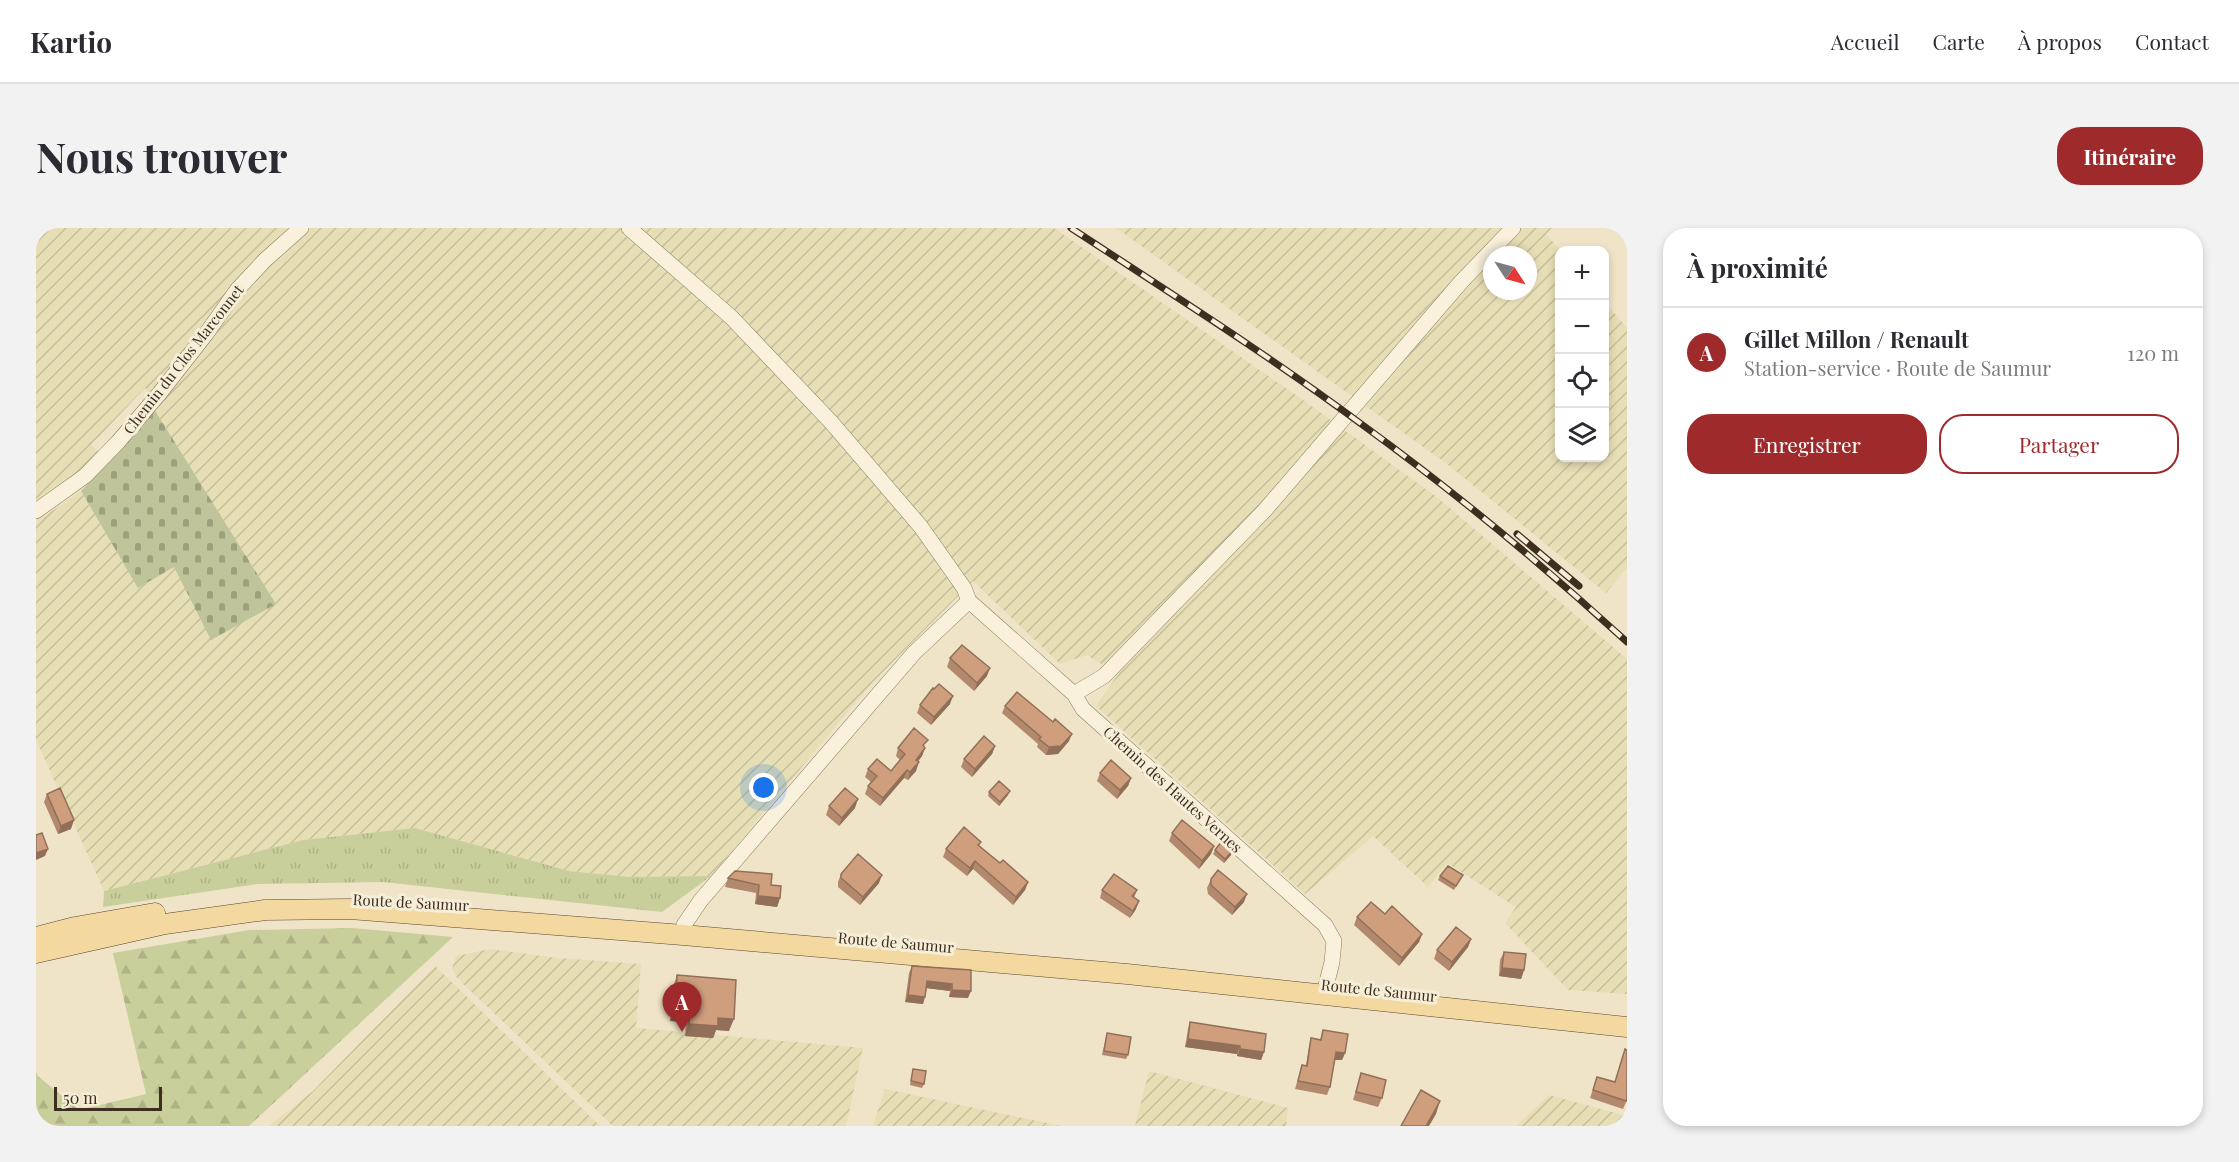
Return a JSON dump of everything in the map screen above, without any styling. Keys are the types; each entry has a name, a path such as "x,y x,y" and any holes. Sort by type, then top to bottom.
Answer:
{"main road":[{"name":"Route de Saumur","path":"164,918 265,910 350,909 684,930 1127,974 1627,1017"},
{"path":"36,937 75,927 164,918"},
{"path":"36,953 164,918"},
{"name":"Route de Saumur","path":"1325,990 1627,1027"}],"street":[{"name":"Chemin du Clos Marconnet","path":"36,511 85,476 118,442 173,377 237,290 265,260 301,228"},
{"name":"Chemin des Hautes Vernes","path":"629,228 731,317 831,422 921,527 964,588 969,601 1074,694 1083,709 1325,925 1334,941 1332,962 1325,990"},
{"path":"1074,694 1104,676 1265,510 1461,282 1513,228"},
{"path":"684,930 701,900 914,653 969,601"}],"shaded area":[{"path":"36,228 293,228 153,396 145,388 91,445 98,451 88,462 59,488 36,504"},
{"path":"308,228 1054,228 1303,400 1438,498 1627,659 1627,994 1568,990 1505,923 1516,907 1447,863 1428,887 1373,836 1305,894 1096,706 1118,674 1087,655 1060,664 973,581 872,683 711,876 630,877 569,871 415,828 303,840 104,891 36,740 36,522 81,491 138,587 174,566 276,604 154,409 247,288"},
{"path":"1116,228 1552,228 1546,234 1556,246 1555,462 1609,462 1609,307 1627,328 1627,568 1606,593 1447,464"},
{"path":"490,949 558,958 641,964 636,1028 863,1048 846,1126 613,1126 457,978 452,969 456,956"},
{"path":"435,966 600,1126 269,1126 313,1091"},
{"path":"1149,1071 1288,1108 1286,1126 1135,1126"},
{"path":"885,1089 1061,1126 873,1126"},
{"path":"1549,1095 1627,1116 1627,1126 1516,1126"}],"green space":[{"path":"154,409 276,604 211,640 174,567 138,588 81,491 133,437"},
{"path":"415,828 569,871 630,877 711,876 662,912 383,882 258,884 103,907 104,891 303,840"},
{"path":"352,928 453,937 249,1126 36,1126 36,1072 79,1110 146,1094 113,953 249,930"}],"building":[{"path":"962,645 990,668 977,683 950,658"},
{"path":"939,684 953,696 934,717 920,705"},
{"path":"1017,692 1053,722 1055,719 1072,734 1061,746 1049,747 1039,739 1041,737 1005,706"},
{"path":"914,728 928,740 916,760 919,762 910,772 907,770 883,798 868,786 877,776 868,769 877,759 891,771 905,754 898,748"},
{"path":"984,736 995,746 975,769 964,759"},
{"path":"1111,760 1131,778 1120,790 1100,773"},
{"path":"999,781 1010,791 1000,802 989,792"},
{"path":"60,788 74,820 61,826 47,794"},
{"path":"845,788 858,799 842,818 829,806"},
{"path":"1182,820 1214,846 1202,861 1172,833"},
{"path":"964,827 981,842 978,845 1000,863 1003,860 1028,882 1016,897 975,861 970,868 946,849"},
{"path":"42,833 48,849 36,853 36,835"},
{"path":"1222,841 1233,850 1225,859 1215,850"},
{"path":"858,854 882,875 863,897 841,878 841,874"},
{"path":"1448,866 1463,875 1456,886 1440,876"},
{"path":"1218,870 1247,894 1235,907 1211,885 1211,879"},
{"path":"735,871 772,874 771,885 781,886 780,898 758,896 759,885 728,878"},
{"path":"1114,874 1137,890 1132,896 1139,901 1133,911 1102,890"},
{"path":"1371,902 1385,914 1392,906 1422,934 1402,958 1357,917"},
{"path":"1456,927 1471,939 1452,962 1437,950"},
{"path":"1504,952 1526,954 1524,970 1502,968"},
{"path":"912,966 971,970 971,991 952,990 952,984 927,981 925,997 908,995"},
{"path":"677,975 736,980 734,1019 718,1018 718,1026 689,1024 690,1010 675,1009"},
{"path":"1190,1022 1266,1034 1264,1052 1240,1049 1240,1046 1188,1039"},
{"path":"1323,1030 1348,1034 1345,1053 1336,1052 1330,1087 1298,1081 1302,1065 1307,1066 1311,1038 1321,1040"},
{"path":"1107,1033 1131,1037 1128,1055 1104,1051"},
{"path":"1625,1049 1627,1050 1626,1101 1593,1090 1597,1077 1615,1082"},
{"path":"913,1069 926,1071 924,1084 911,1081"},
{"path":"1361,1073 1386,1080 1382,1098 1356,1092"},
{"path":"1421,1090 1440,1101 1426,1126 1401,1126"}],"railway":[{"path":"1071,228 1256,350 1398,451 1499,530 1627,642"},
{"path":"1517,534 1579,586"}],"place":[{"name":"Gillet Millon / Renault","path":"682,1032"}]}
